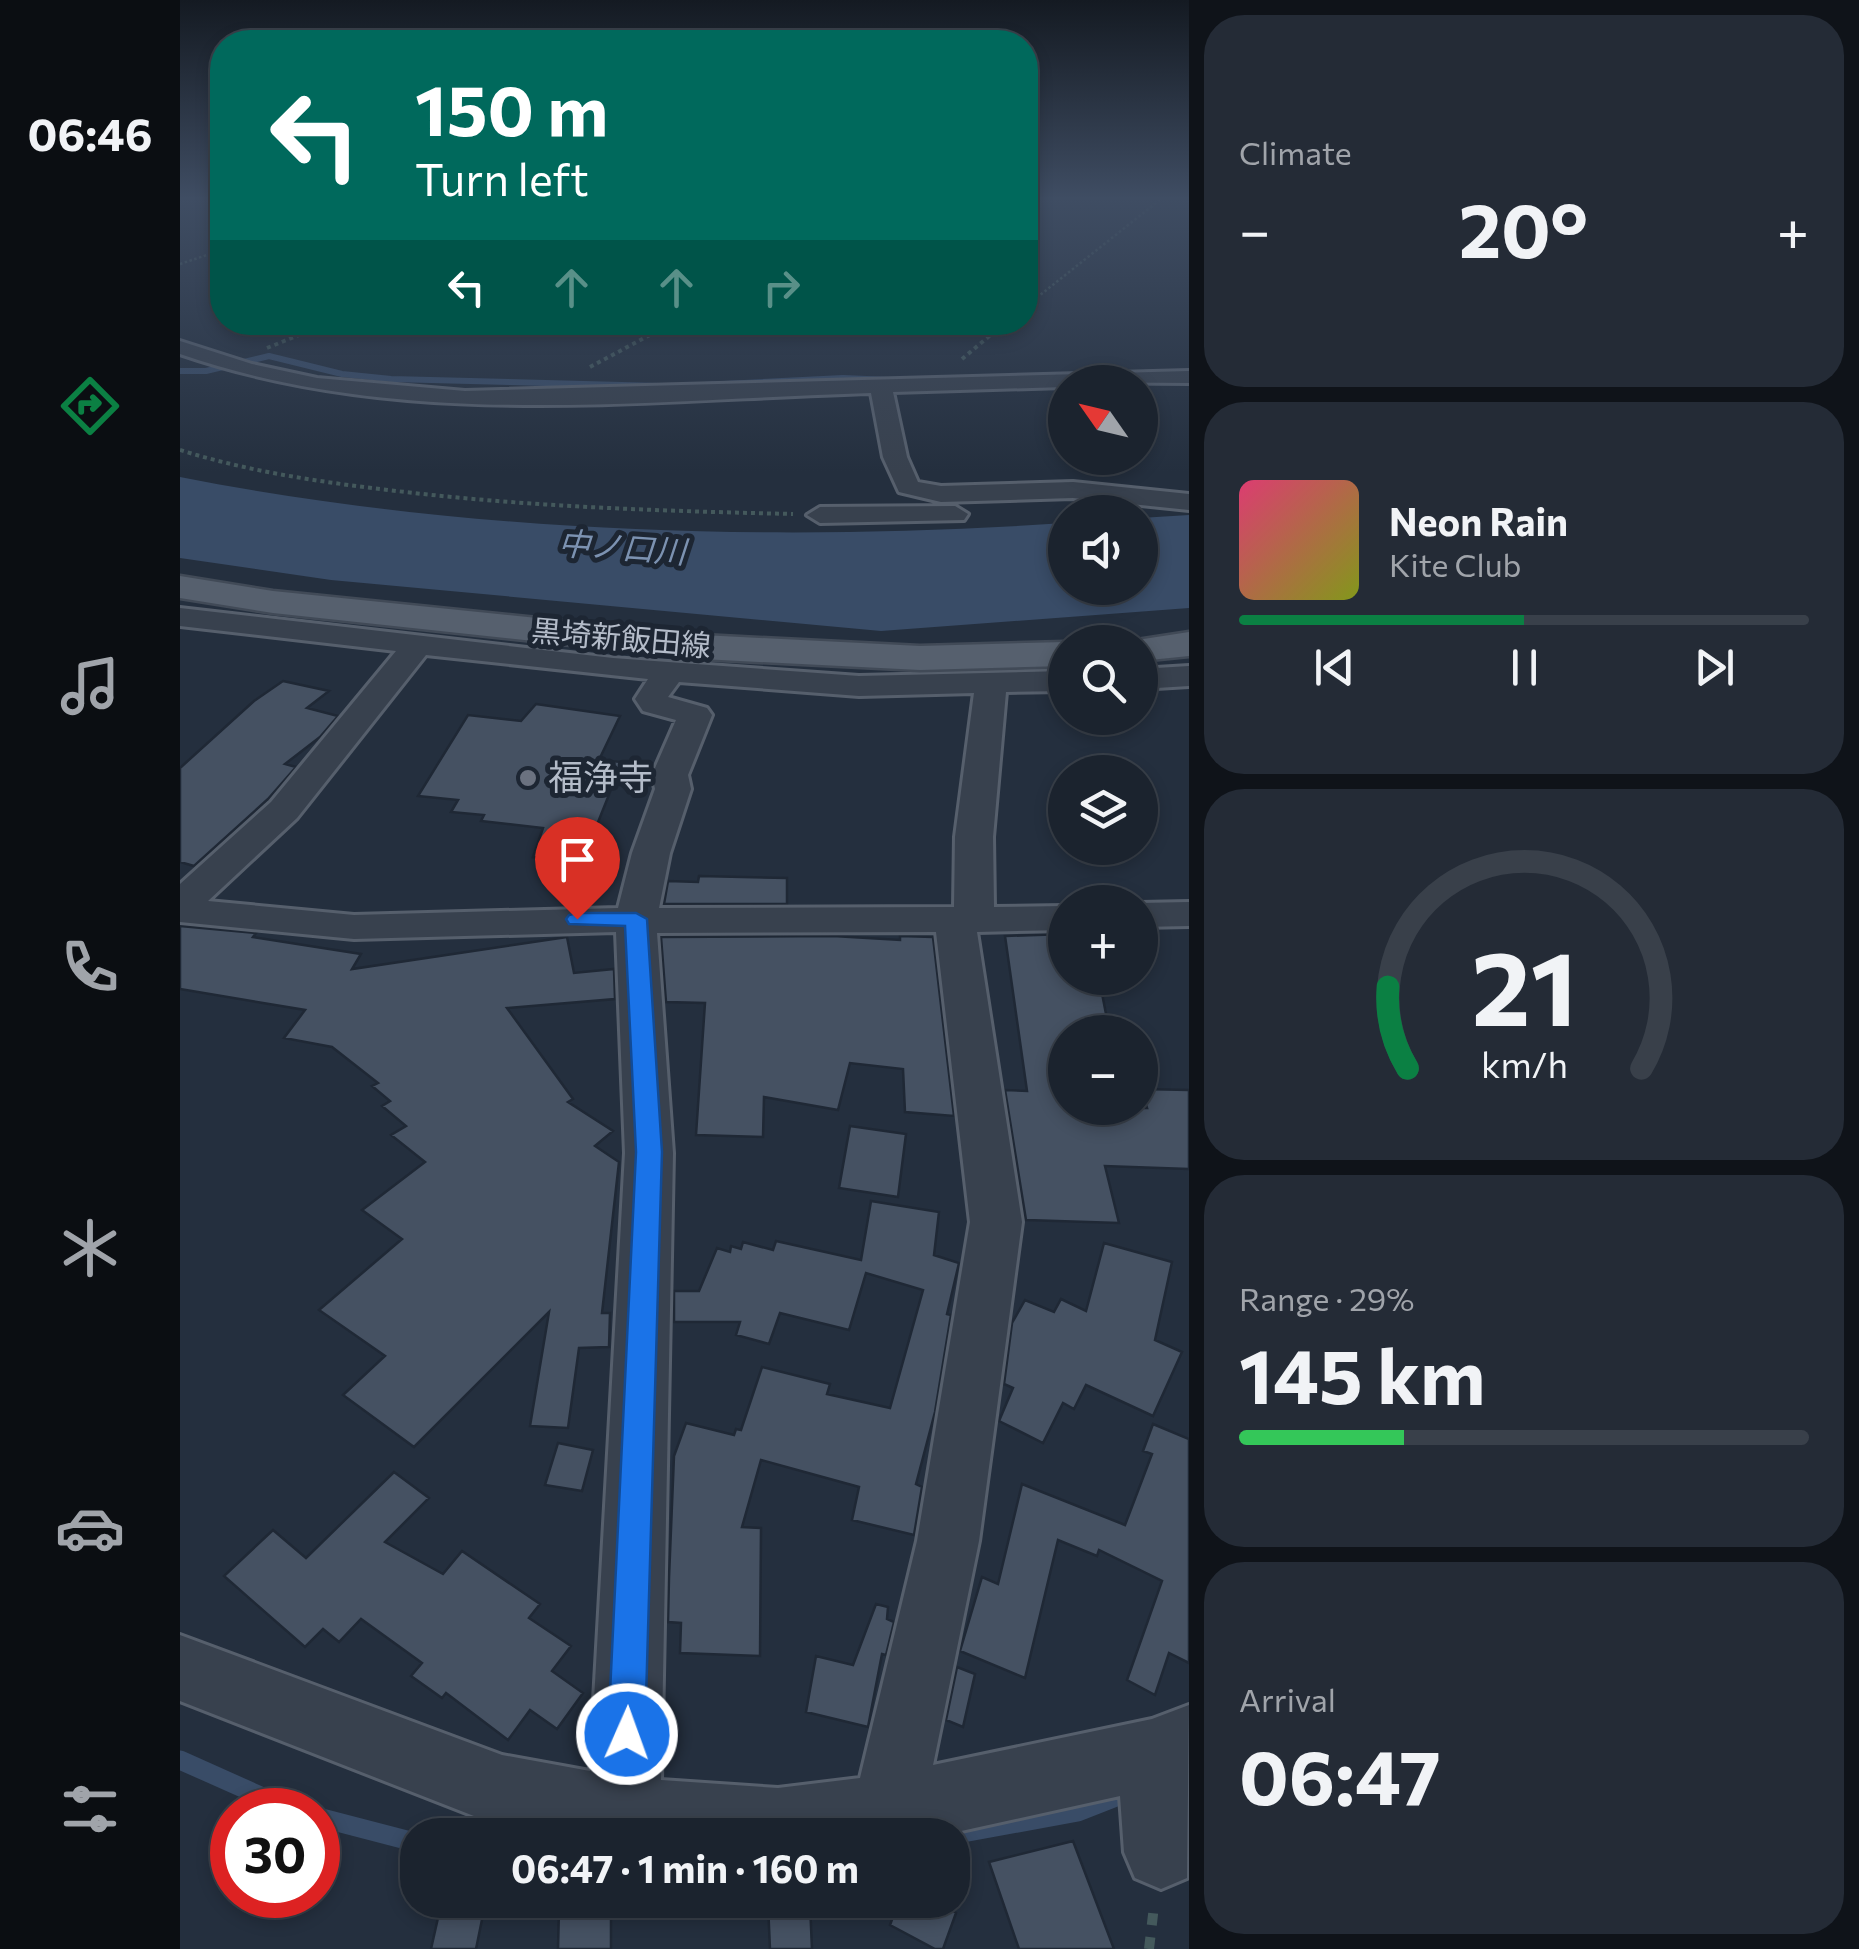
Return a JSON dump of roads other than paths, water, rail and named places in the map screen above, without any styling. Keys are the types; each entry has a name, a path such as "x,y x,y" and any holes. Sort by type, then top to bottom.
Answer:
{"main road":[{"name":"黒埼新飯田線","path":"180,588 526,631 702,647 920,658 1048,654"}],"street":[{"path":"180,348 273,376 348,388 531,398 1189,377"},
{"path":"882,387 895,457 908,486 942,494 1073,490 1189,503"},
{"path":"820,515 956,514 1189,503"},
{"path":"180,617 668,672 859,686 1048,682"},
{"path":"180,908 284,810 416,646"},
{"path":"624,1813 649,1152 636,919 672,789 670,775 695,715 651,699 668,672"},
{"path":"888,1811 948,1541 996,1222 964,921 991,684"},
{"path":"180,908 354,927 636,919 1048,919"},
{"path":"1158,915 1189,914"},
{"path":"180,1668 502,1791 624,1813 778,1824 888,1811 1171,1747 1160,1852"}],"water":[{"name":"中ノ口川","path":"180,477 398,511 621,528 844,532 1048,524 1048,605 1158,605 1158,517 1189,515 1189,608 881,631 331,580 180,558"}],"waterway":[{"path":"180,371 206,371 269,356 342,374 391,379 660,386"},
{"path":"704,385 843,378 890,380"},
{"path":"180,1760 243,1788"},
{"path":"970,1832 1078,1812 1129,1792"},
{"path":"340,1823 400,1838"}],"place":[{"name":"福浄寺","path":"528,778"}]}
